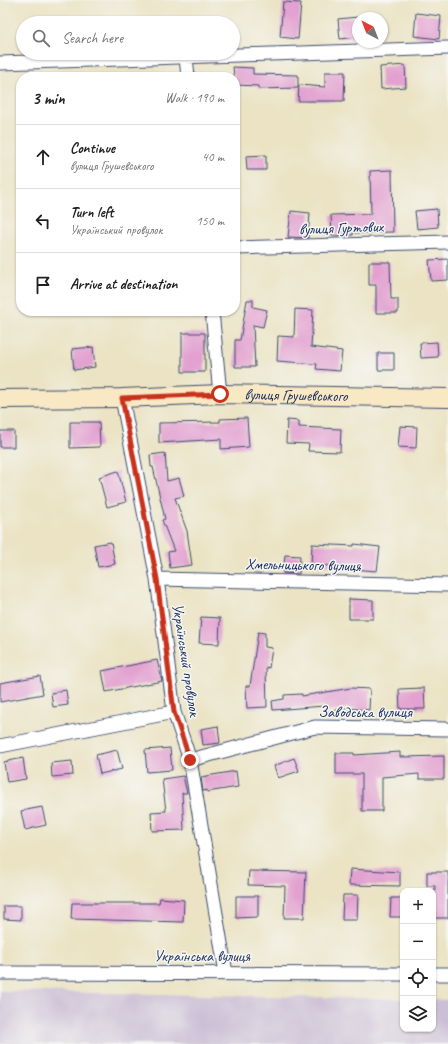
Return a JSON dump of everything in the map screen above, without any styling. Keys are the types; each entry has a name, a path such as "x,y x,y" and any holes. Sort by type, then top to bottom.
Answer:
{"street":[{"path":"240,55 448,48"},
{"path":"0,63 93,60"},
{"path":"186,60 188,72"},
{"name":"вулиця Гуртових","path":"240,248 448,242"},
{"path":"212,316 220,394"},
{"name":"вулиця Грушевського","path":"0,399 122,398 220,394 448,398"},
{"name":"Український провулок","path":"122,398 157,579 174,712 190,760 226,973"},
{"name":"Хмельницького вулиця","path":"157,579 448,585"},
{"path":"0,746 174,712"},
{"name":"Заводська вулиця","path":"190,760 315,728 448,729"},
{"name":"Українська вулиця","path":"0,973 400,974"},
{"path":"436,974 448,974"}],"shaded area":[{"path":"0,991 400,999 400,1032 436,1032 436,1000 448,1000 448,1044 0,1044"}],"building":[{"path":"283,2 301,3 298,39 280,37"},
{"path":"416,13 441,16 439,39 414,36"},
{"path":"352,18 352,38 340,39 338,19"},
{"path":"405,65 406,87 381,89 380,67"},
{"path":"233,67 253,68 253,74 298,75 298,88 258,89 258,86 240,85 240,72 234,72"},
{"path":"325,72 345,72 344,101 298,101 299,85 325,87"},
{"path":"266,155 266,170 247,170 246,156"},
{"path":"392,170 393,232 353,233 353,235 332,236 331,215 371,214 370,171"},
{"path":"437,209 438,227 417,229 415,211"},
{"path":"291,211 310,213 308,238 288,237"},
{"path":"448,259 448,280 431,281 429,260"},
{"path":"369,262 390,262 391,299 398,299 398,313 376,313 376,285 369,285"},
{"path":"247,300 253,300 253,307 267,310 263,327 253,325 255,367 235,367 235,340 240,340"},
{"path":"295,309 313,310 311,347 342,351 340,371 316,369 317,364 277,361 278,336 294,337"},
{"path":"182,333 205,333 205,372 182,372"},
{"path":"437,342 438,357 421,358 420,343"},
{"path":"93,347 95,367 74,370 72,349"},
{"path":"378,353 394,353 394,370 378,370"},
{"path":"247,418 249,447 221,449 221,439 159,443 159,423 220,422 220,419"},
{"path":"287,420 299,421 299,427 341,429 340,452 308,451 309,444 286,443"},
{"path":"70,422 99,422 100,447 70,448"},
{"path":"400,426 417,427 416,448 398,447"},
{"path":"0,431 14,431 14,447 0,447"},
{"path":"165,453 167,481 179,478 184,496 175,498 187,531 192,565 170,568 168,552 174,551 162,520 165,519 153,467 151,467 150,455"},
{"path":"118,471 126,502 107,507 99,477"},
{"path":"111,542 115,564 98,567 94,545"},
{"path":"312,544 354,546 354,544 380,547 377,571 352,569 352,567 311,565"},
{"path":"285,555 300,556 299,574 283,573"},
{"path":"349,599 373,600 373,619 349,619"},
{"path":"201,617 220,618 219,644 199,643"},
{"path":"258,632 265,633 265,647 272,648 269,668 266,667 267,707 247,708 246,686 250,686"},
{"path":"157,660 162,681 106,692 102,671"},
{"path":"40,676 43,694 0,702 0,683"},
{"path":"351,688 370,689 369,710 347,708 325,712 324,706 273,710 272,701 284,699 284,695 302,694 302,696"},
{"path":"424,688 425,709 400,709 399,689"},
{"path":"66,690 68,705 53,707 51,693"},
{"path":"218,726 220,743 203,745 201,729"},
{"path":"170,748 172,770 147,772 145,750"},
{"path":"117,750 122,769 100,774 96,755"},
{"path":"400,752 400,757 444,756 444,779 419,779 419,774 382,777 382,811 362,811 362,774 336,774 336,753 354,753 354,755"},
{"path":"23,758 26,779 7,782 4,762"},
{"path":"294,758 299,771 278,778 274,766"},
{"path":"72,761 73,775 52,777 51,763"},
{"path":"236,771 238,787 207,792 207,790 203,791 201,777"},
{"path":"183,776 187,793 182,793 184,830 152,831 151,812 166,811 162,779"},
{"path":"42,807 46,825 25,830 21,811"},
{"path":"350,869 400,872 400,886 349,885"},
{"path":"249,871 306,872 304,918 284,918 285,886 248,885"},
{"path":"427,872 448,872 448,918 436,918 436,888 435,886 427,886"},
{"path":"343,895 358,895 357,920 342,920"},
{"path":"236,896 258,896 258,917 236,918"},
{"path":"160,898 184,900 183,922 71,919 72,903 159,903"},
{"path":"391,898 400,898 400,917 390,917"},
{"path":"4,906 21,906 21,920 4,919"}],"route":[{"path":"190,760 174,712 157,579 122,398 220,394"}]}
